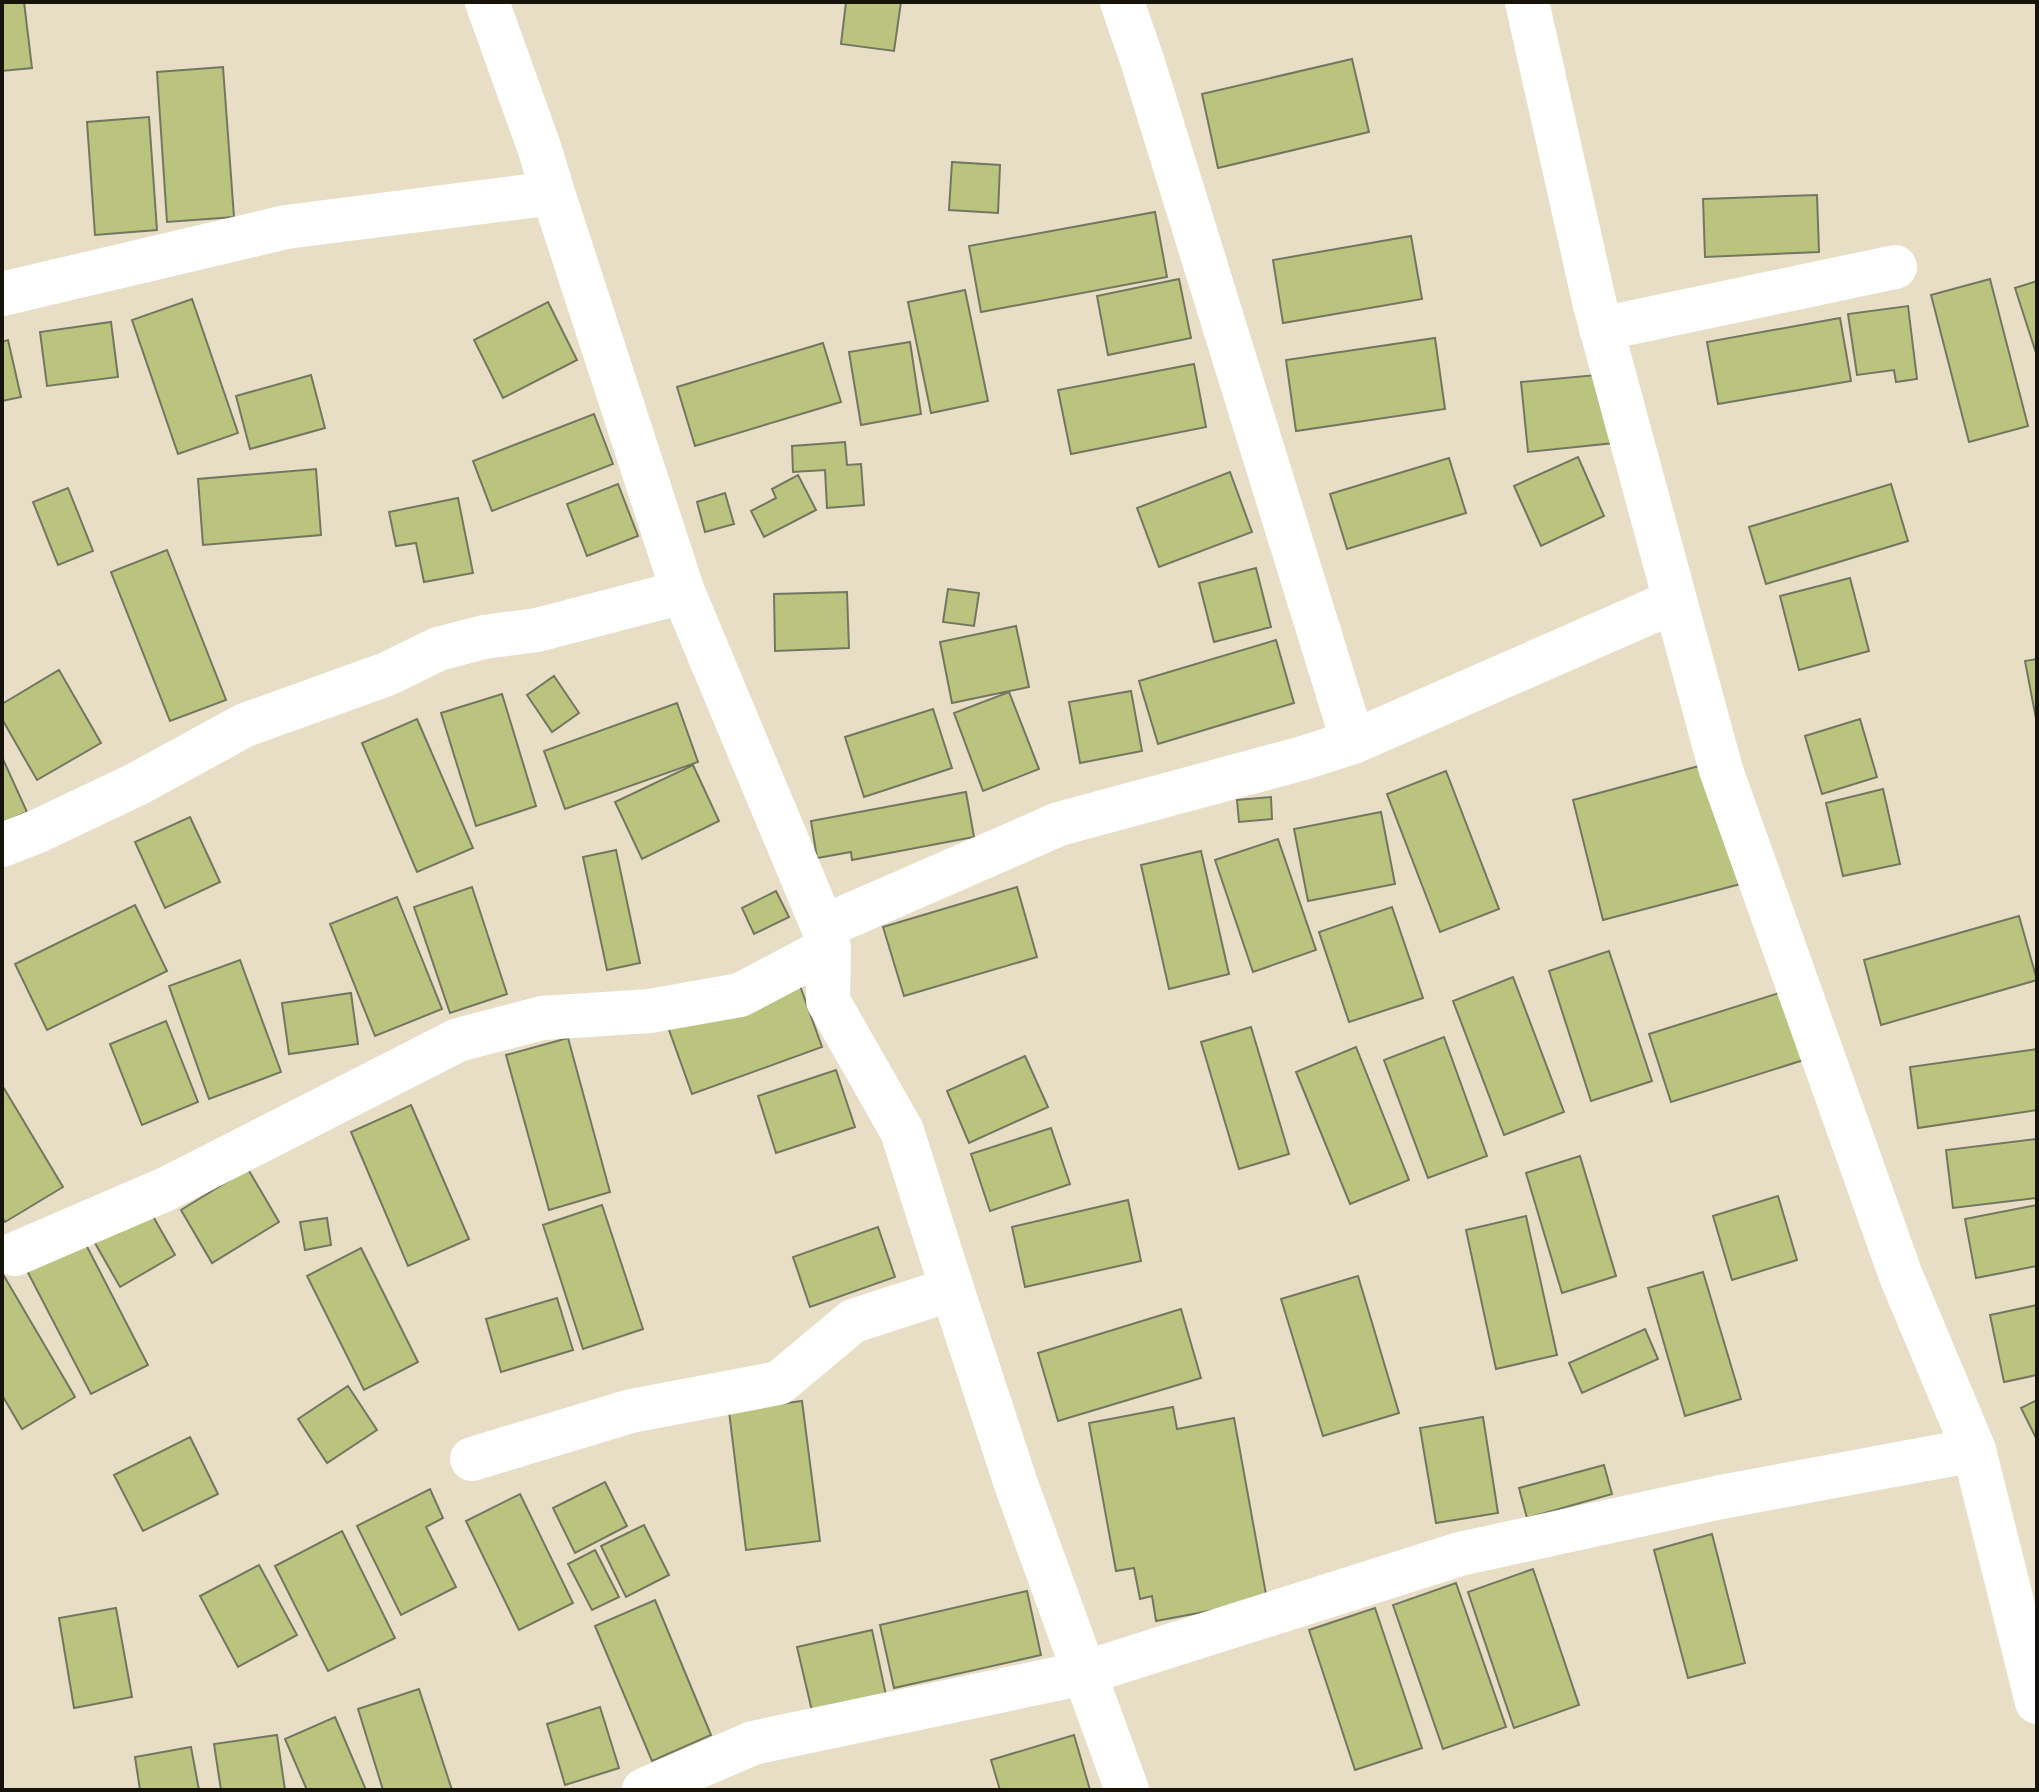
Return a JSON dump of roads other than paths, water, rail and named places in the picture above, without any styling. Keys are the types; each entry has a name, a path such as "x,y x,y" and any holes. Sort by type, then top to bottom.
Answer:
{"street":[{"path":"487,2 539,147 683,592 826,938 828,1001 902,1131 1017,1487 1127,1790"},
{"path":"1122,2 1353,742"},
{"path":"1527,2 1601,329 1721,770 1901,1276 1974,1450 2037,1702"},
{"path":"2,294 286,227 553,193"},
{"path":"1601,329 1895,267"},
{"path":"2,845 137,784 245,725 387,674 438,649 484,637 537,630 683,592"},
{"path":"15,1254 166,1189 458,1040 542,1018 650,1011 740,995 826,938 1059,824 1353,742 1675,601"},
{"path":"472,1459 631,1411 779,1383 853,1321 952,1289"},
{"path":"644,1790 753,1743 1084,1673 1460,1554 1721,1497 1974,1450"}]}
